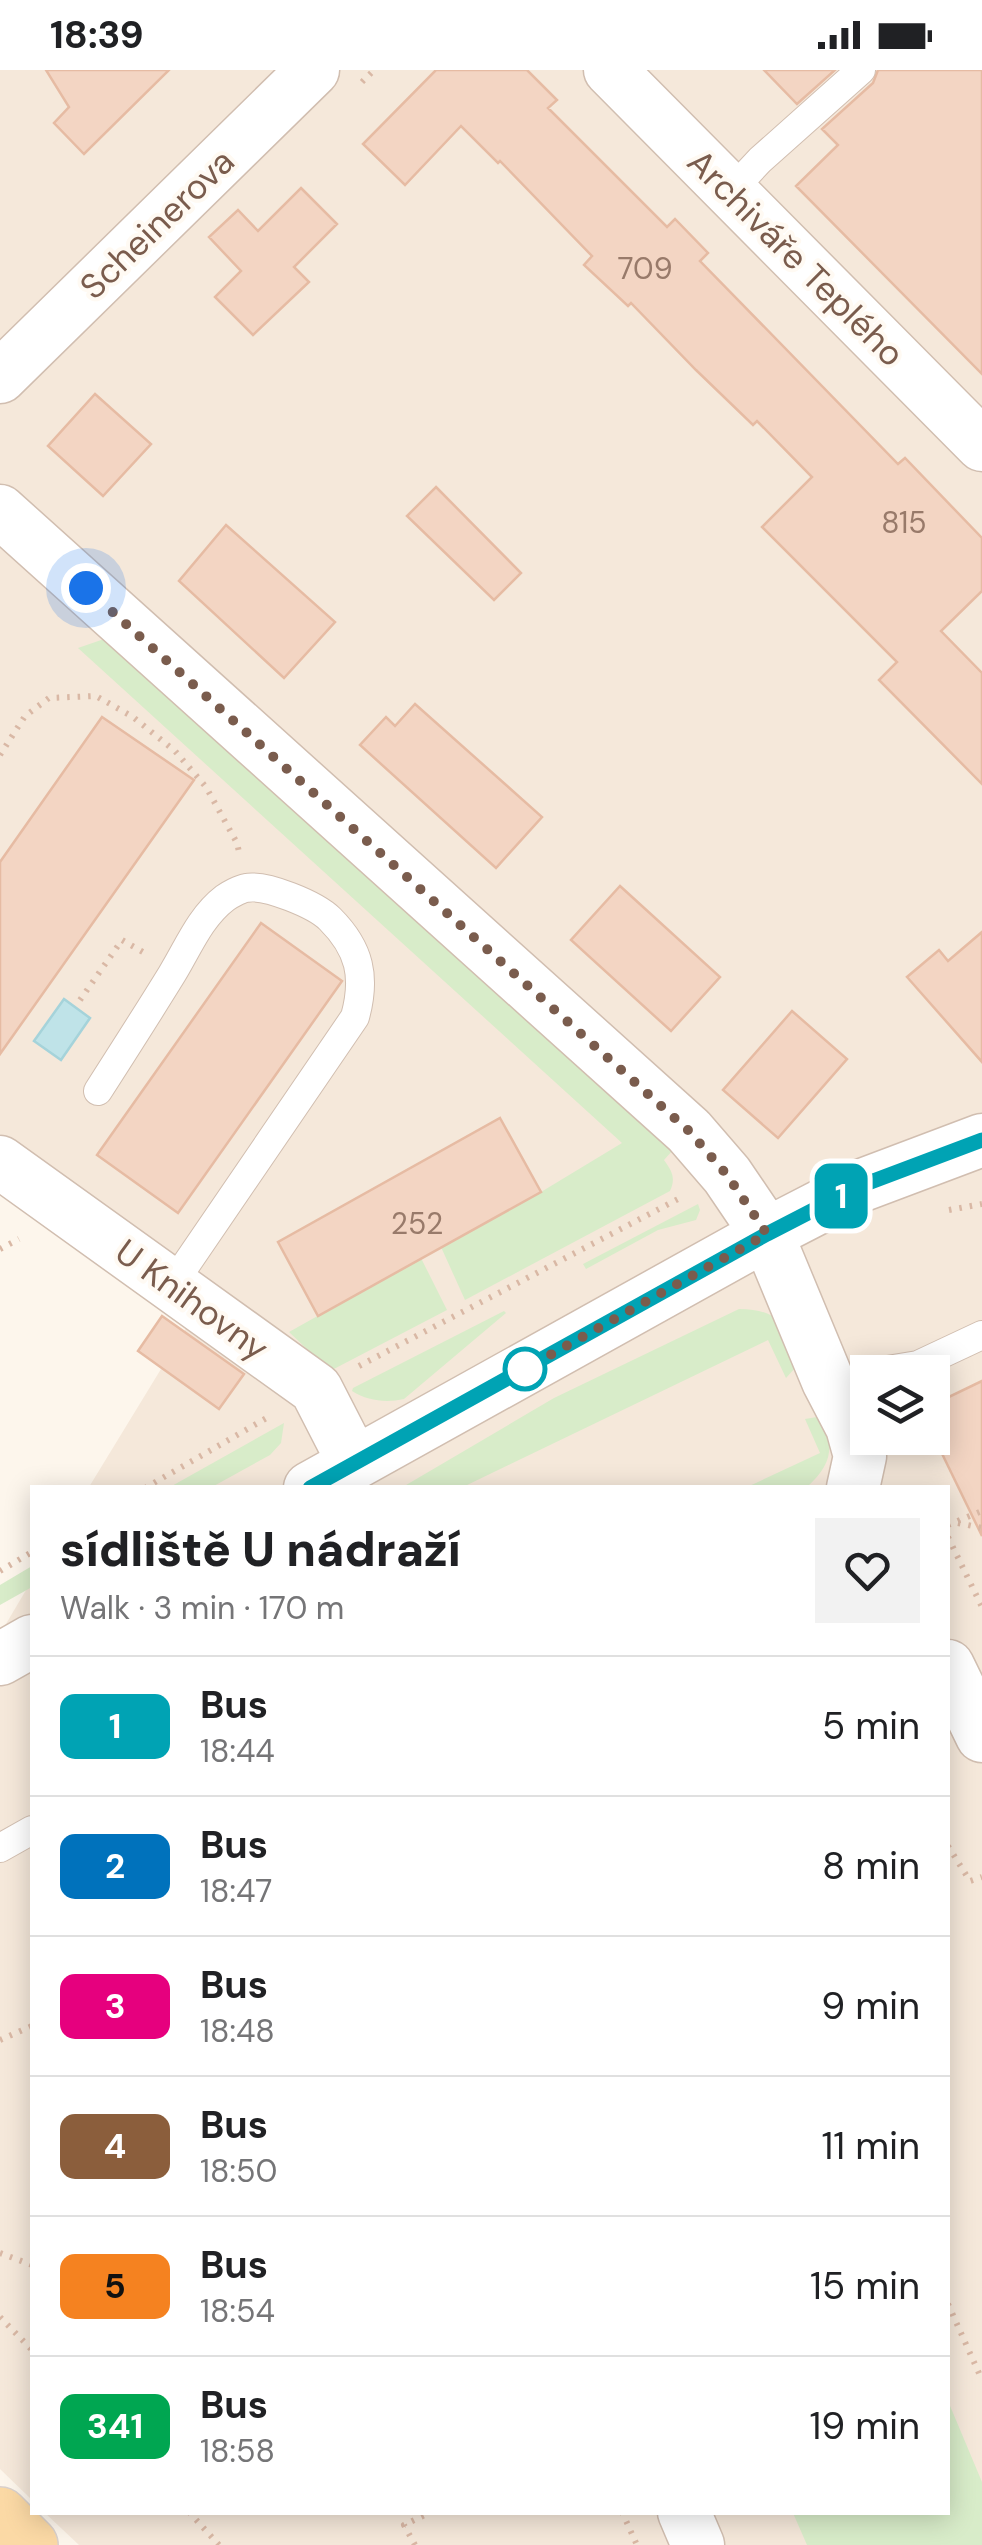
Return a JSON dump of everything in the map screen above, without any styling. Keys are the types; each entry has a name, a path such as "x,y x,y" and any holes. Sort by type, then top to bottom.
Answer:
{"main road":[{"path":"0,2515 30,2545"}],"street":[{"name":"Scheinerova","path":"0,377 313,70"},
{"name":"Archiváře Teplého","path":"610,70 982,446"},
{"path":"0,511 689,1131 727,1175 850,1365"},
{"path":"332,1475 860,1186 982,1140"},
{"name":"U Knihovny","path":"0,1162 316,1389 332,1475"},
{"path":"854,1485 860,1455"},
{"path":"0,1659 30,1642"},
{"path":"950,1670 982,1736"},
{"path":"685,2515 698,2545"}],"lane":[{"path":"730,191 861,70"},
{"path":"98,1091 202,921 226,898 247,888 270,891 323,912 346,934 358,960 362,992 356,1017 172,1285"},
{"path":"939,1355 982,1335"},
{"path":"0,1848 30,1831"}],"path":[{"path":"0,756 25,716 49,698 96,696 132,717 175,751 206,787 237,843 247,888"},
{"path":"80,1000 122,940 174,971"},
{"path":"316,1389 727,1175"},
{"path":"150,1485 272,1415"},
{"path":"950,1525 982,1511"},
{"path":"957,1523 982,1528"},
{"path":"950,1542 982,1607"},
{"path":"0,1570 30,1553"},
{"path":"950,1849 970,1881 982,1877"},
{"path":"0,2040 30,2027"},
{"path":"0,2252 30,2265"},
{"path":"950,2308 982,2380"},
{"path":"0,2318 30,2348"},
{"path":"192,2515 219,2545"},
{"path":"415,2545 404,2524 424,2515"},
{"path":"623,2515 637,2545"}],"shaded area":[{"path":"0,70 982,70 982,2545 79,2545 47,2515 950,2515 950,1485 90,1485 208,1292 0,1134"},
{"path":"30,1583 30,2498 0,2469 0,1634"}],"green space":[{"path":"107,638 673,1150 664,1160 672,1175 670,1191 465,1300 441,1247 622,1143 78,648"},
{"path":"698,1204 696,1220 658,1230 586,1269 583,1264"},
{"path":"421,1258 447,1310 330,1371 289,1332"},
{"path":"739,1309 766,1313 781,1324 796,1367 786,1378 768,1340 467,1485 406,1485 554,1398"},
{"path":"504,1311 404,1399 377,1400 352,1391 353,1388"},
{"path":"817,1417 825,1421 829,1441 828,1457 815,1479 809,1485 751,1485 820,1453 805,1419"},
{"path":"284,1423 281,1443 270,1455 216,1485 174,1485"},
{"path":"30,1567 30,1588 0,1605 0,1585"},
{"path":"950,2406 982,2482 982,2545 807,2545 794,2515 950,2515"}],"water":[{"path":"64,999 90,1018 61,1060 34,1041"}],"building":[{"path":"46,70 169,70 84,154 54,123 69,107"},
{"path":"436,70 527,70 557,100 548,108 667,227 675,219 708,253 700,261 898,464 905,458 982,538 982,591 941,631 982,673 982,784 879,680 897,662 762,527 812,477 757,421 753,425 631,303 628,306 584,265 592,256 461,126 405,185 363,144"},
{"path":"764,70 835,70 797,104"},
{"path":"878,70 982,70 982,374 796,186 838,145 822,129 873,83"},
{"path":"301,188 337,224 294,267 309,282 253,335 215,297 241,271 209,237 238,210 258,231"},
{"path":"95,394 151,444 103,496 48,446"},
{"path":"436,487 521,573 494,600 407,516"},
{"path":"226,525 335,622 284,678 179,581"},
{"path":"415,704 542,817 496,868 360,745 386,717 395,726"},
{"path":"102,717 194,780 0,1054 0,862"},
{"path":"620,886 720,977 671,1031 571,940"},
{"path":"261,923 342,981 178,1213 97,1155"},
{"path":"982,932 982,1062 907,977 939,950 948,961"},
{"path":"792,1011 847,1059 778,1138 723,1090"},
{"path":"500,1118 541,1192 318,1316 278,1242"},
{"path":"162,1316 244,1374 219,1409 138,1351"},
{"path":"982,1381 982,1536 943,1455 950,1455 950,1396"}],"bus line":[{"name":"1","path":"315,1485 767,1234 860,1186 982,1140"}],"route":[{"path":"86,588 689,1131 727,1175 767,1234 525,1369"}]}
